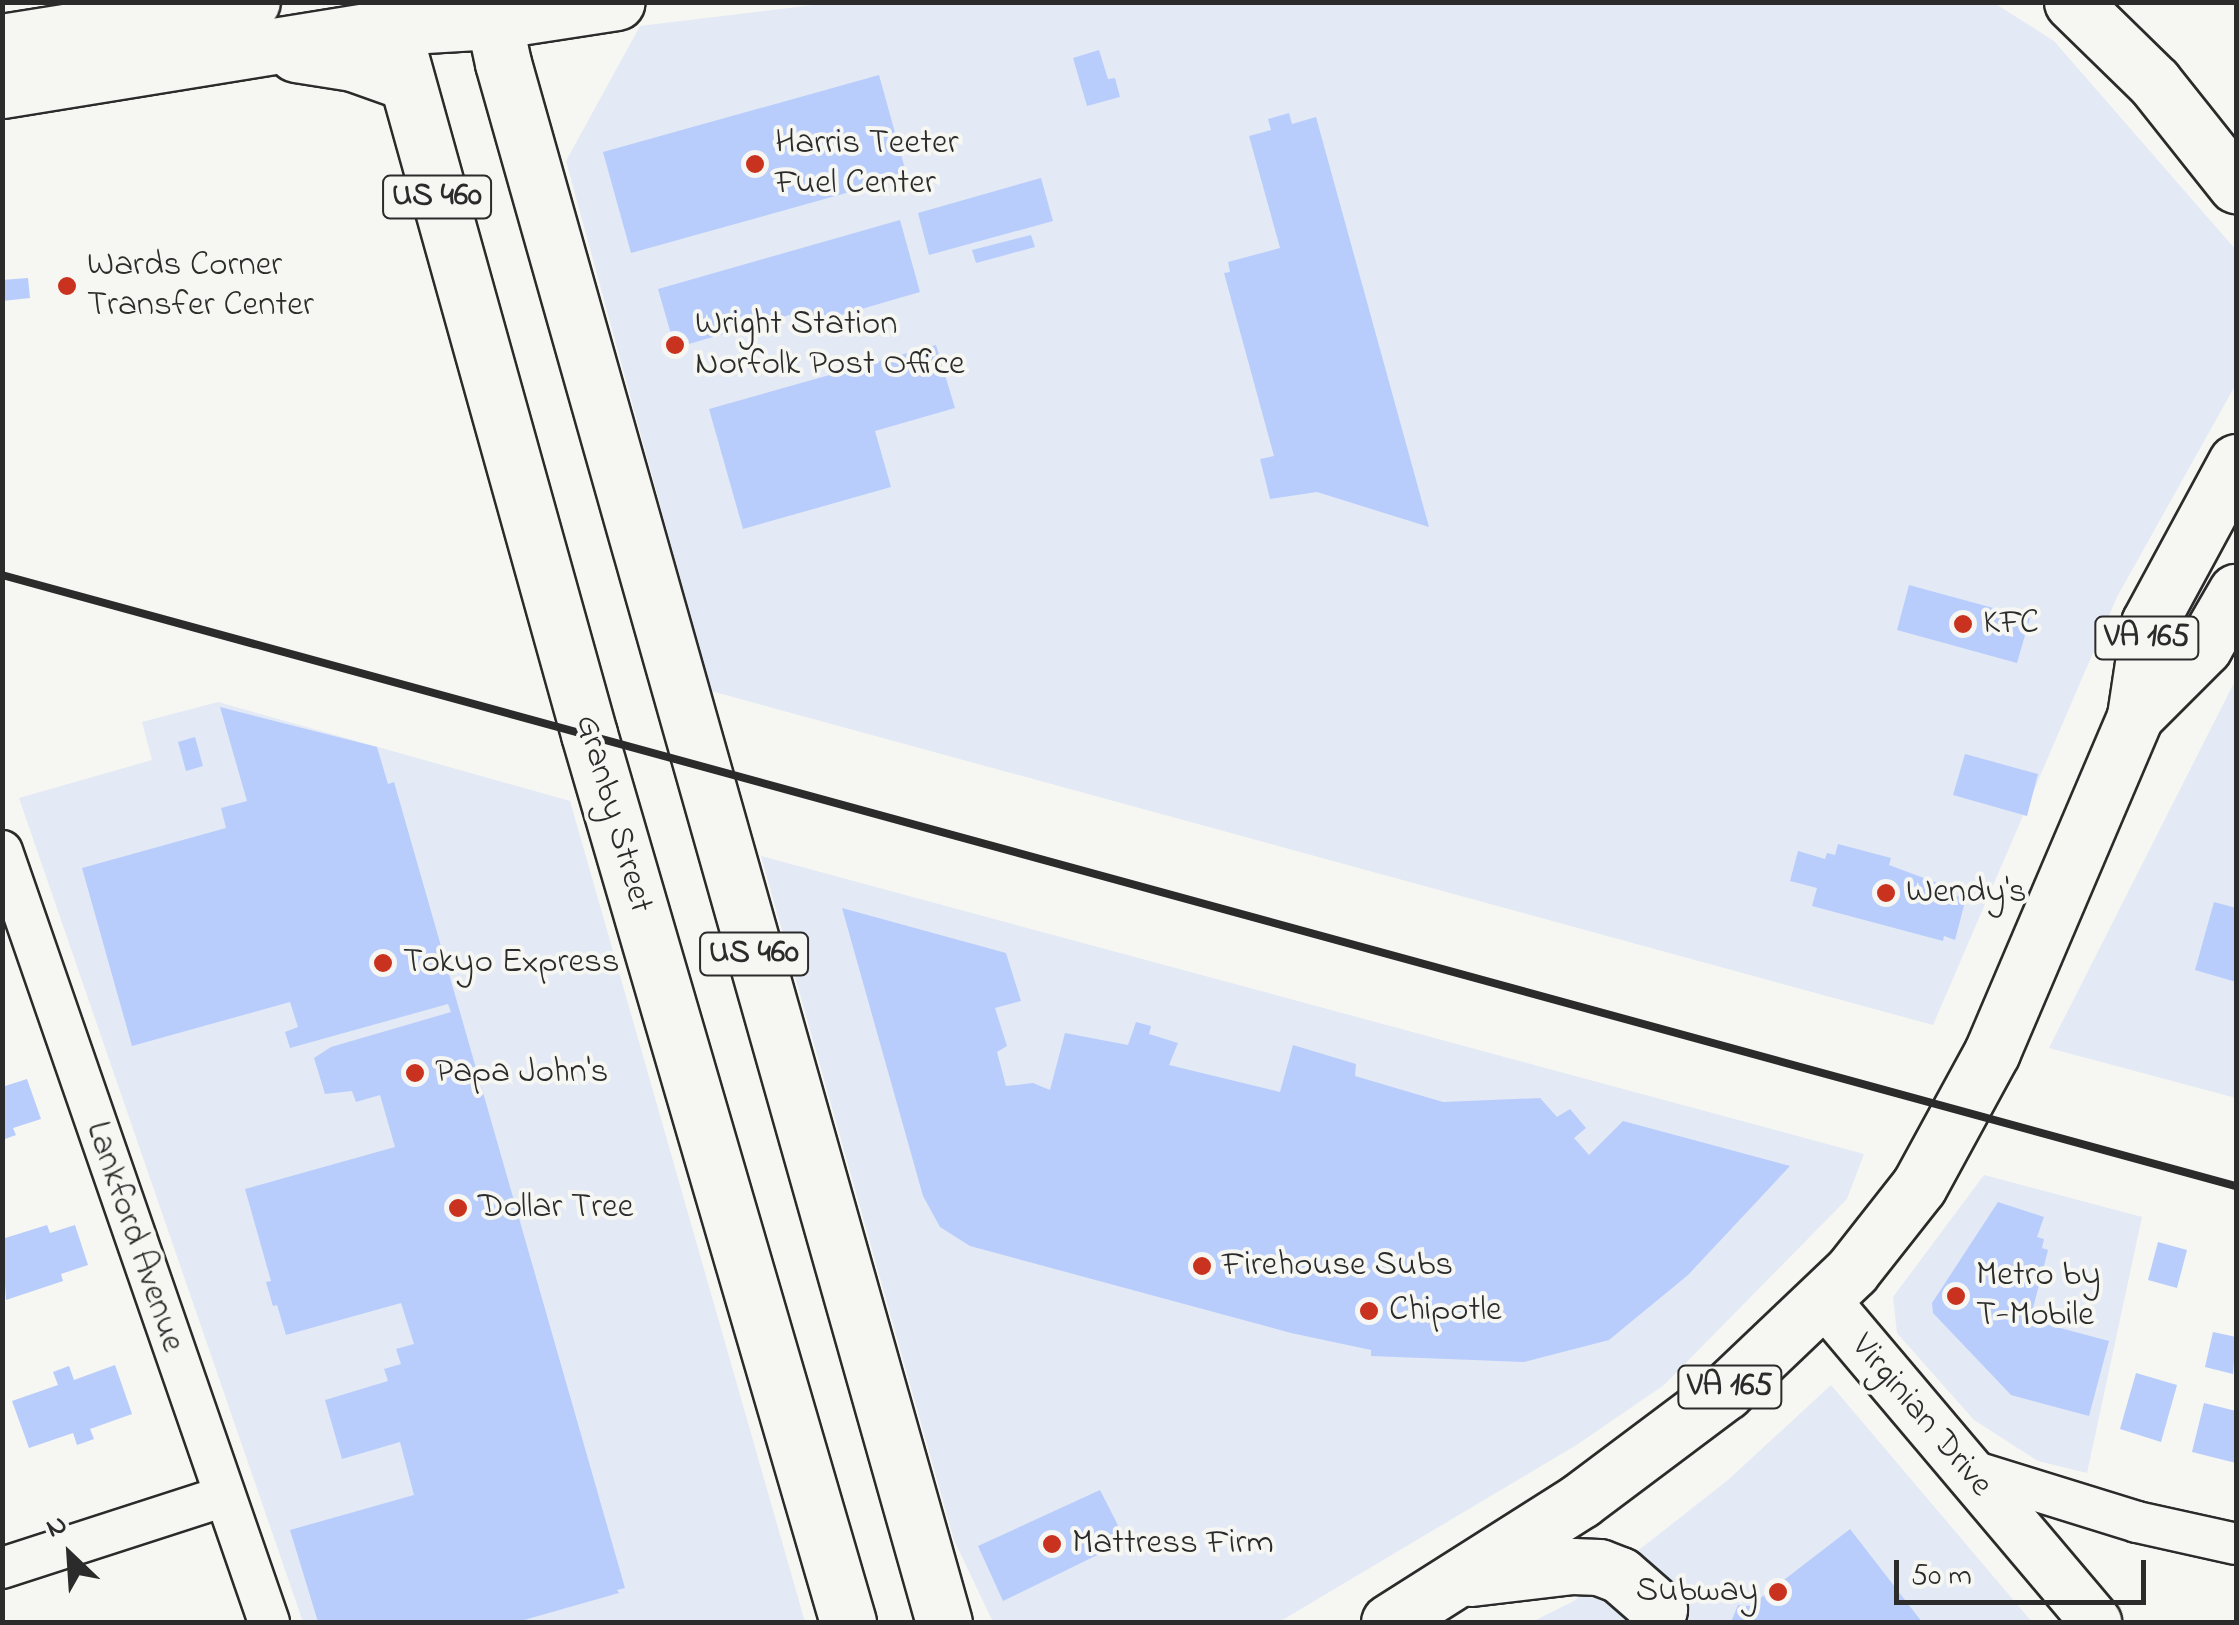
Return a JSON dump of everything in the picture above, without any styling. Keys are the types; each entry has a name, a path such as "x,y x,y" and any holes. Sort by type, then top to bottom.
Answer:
{"main road":[{"path":"2,42 617,2"},
{"path":"2072,2 2154,82 2236,185"},
{"name":"US 460","path":"492,12 944,1622"},
{"name":"Granby Street","path":"390,15 589,734 848,1622"},
{"path":"2,90 252,26 406,82"},
{"name":"VA 165","path":"1389,1622 1458,1580 1675,1432 1824,1300 1918,1186 1992,1052 2135,716 2149,623 2236,462"},
{"name":"VA 165","path":"2135,716 2204,647 2236,592"},
{"path":"1458,1580 1586,1565 1620,1575 1658,1609"}],"street":[{"name":"Lankford Avenue","path":"2,852 269,1622"},
{"name":"Virginian Drive","path":"1824,1300 2096,1622"},
{"path":"1963,1468 2137,1522 2236,1544"},
{"path":"2,1568 224,1496"}],"shaded area":[{"path":"830,3 1994,3 2054,41 2236,250 2236,384 2117,597 1933,1025 711,691 566,161 640,26"},
{"path":"2236,679 2236,1098 2049,1048"},
{"path":"218,702 570,801 805,1622 303,1622 19,798 152,760 142,722"},
{"path":"761,856 1864,1154 1847,1199 1664,1385 1578,1444 1279,1622 993,1622 954,1540"},
{"path":"1984,1175 2142,1217 2087,1473 2038,1461 1974,1420 1897,1333 1893,1297"},
{"path":"1831,1385 2032,1622 1532,1622 1574,1601 1728,1480"}],"building":[{"path":"1099,50 1108,79 1115,78 1120,97 1087,106 1073,58"},
{"name":"Harris Teeter Fuel Center","path":"879,75 907,176 631,253 603,152"},
{"path":"1289,113 1292,124 1316,117 1429,527 1317,492 1270,499 1260,459 1274,456 1224,273 1230,272 1228,262 1280,248 1249,136 1271,130 1268,119"},
{"path":"1041,178 1053,221 929,255 918,213"},
{"path":"900,220 920,292 796,328 793,314 675,348 658,289"},
{"path":"1031,235 1035,247 976,263 972,250"},
{"path":"28,278 30,298 2,301 2,280"},
{"path":"936,345 955,408 875,431 891,487 743,529 709,409"},
{"name":"KFC","path":"1909,585 2030,618 2017,663 1897,630"},
{"path":"220,707 377,747 388,784 394,782 625,1588 617,1590 619,1593 517,1622 318,1622 290,1530 414,1495 400,1442 342,1459 325,1400 388,1381 384,1369 401,1364 396,1349 414,1344 401,1303 286,1335 266,1282 271,1281 245,1189 395,1147 380,1095 356,1102 352,1091 325,1094 314,1058 331,1047 451,1012 448,1004 290,1048 285,1032 298,1027 290,1002 132,1046 82,868 226,828 221,808 247,801"},
{"path":"195,737 203,766 186,771 178,742"},
{"path":"1965,754 2038,774 2027,816 1953,795"},
{"name":"Wendy's","path":"1838,844 1891,858 1889,865 1956,890 1955,896 1966,898 1955,940 1944,936 1943,941 1812,906 1817,888 1790,881 1798,851 1825,859 1827,853 1835,855"},
{"path":"2214,902 2236,908 2236,982 2195,970"},
{"path":"842,908 1006,953 1021,1001 995,1008 1007,1046 997,1052 1006,1086 1033,1083 1050,1090 1065,1033 1128,1045 1136,1022 1151,1026 1149,1034 1178,1043 1169,1065 1280,1092 1293,1045 1356,1064 1355,1076 1443,1102 1540,1098 1557,1117 1570,1109 1586,1128 1574,1138 1589,1155 1623,1121 1790,1166 1688,1275 1609,1340 1524,1362 1371,1356 1371,1350 1291,1333 970,1246 940,1227 923,1196"},
{"path":"27,1079 41,1119 13,1128 16,1135 2,1140 2,1087"},
{"path":"1998,1202 2044,1217 2037,1237 2044,1239 2042,1248 2048,1250 2030,1320 2109,1341 2089,1416 2011,1395 1933,1313 1932,1303"},
{"path":"47,1225 50,1233 75,1225 88,1265 61,1274 63,1281 6,1300 2,1239"},
{"path":"2158,1242 2187,1250 2177,1288 2148,1280"},
{"path":"2213,1332 2236,1337 2233,1374 2205,1367"},
{"path":"115,1365 132,1414 90,1429 94,1439 77,1445 73,1433 29,1448 12,1401 58,1385 53,1372 69,1366 74,1380"},
{"path":"2136,1373 2177,1385 2161,1442 2120,1429"},
{"path":"2204,1403 2236,1411 2236,1463 2192,1452"},
{"name":"Mattress Firm","path":"1100,1490 1126,1541 1003,1601 978,1546"},
{"path":"1850,1529 1922,1622 1731,1622 1738,1605 1750,1606"}],"railway":[{"path":"2,575 2236,1186"}],"place":[{"name":"Harris Teeter Fuel Center","path":"755,164"},
{"name":"Wards Corner Transfer Center","path":"67,286"},
{"name":"Wright Station Norfolk Post Office","path":"675,345"},
{"name":"KFC","path":"1963,624"},
{"name":"Wendy's","path":"1886,893"},
{"name":"Tokyo Express","path":"383,963"},
{"name":"Papa John's","path":"415,1073"},
{"name":"Dollar Tree","path":"458,1208"},
{"name":"Firehouse Subs","path":"1202,1266"},
{"name":"Metro by T-Mobile","path":"1956,1296"},
{"name":"Chipotle","path":"1369,1311"},
{"name":"Mattress Firm","path":"1052,1544"},
{"name":"Subway","path":"1778,1592"}]}
